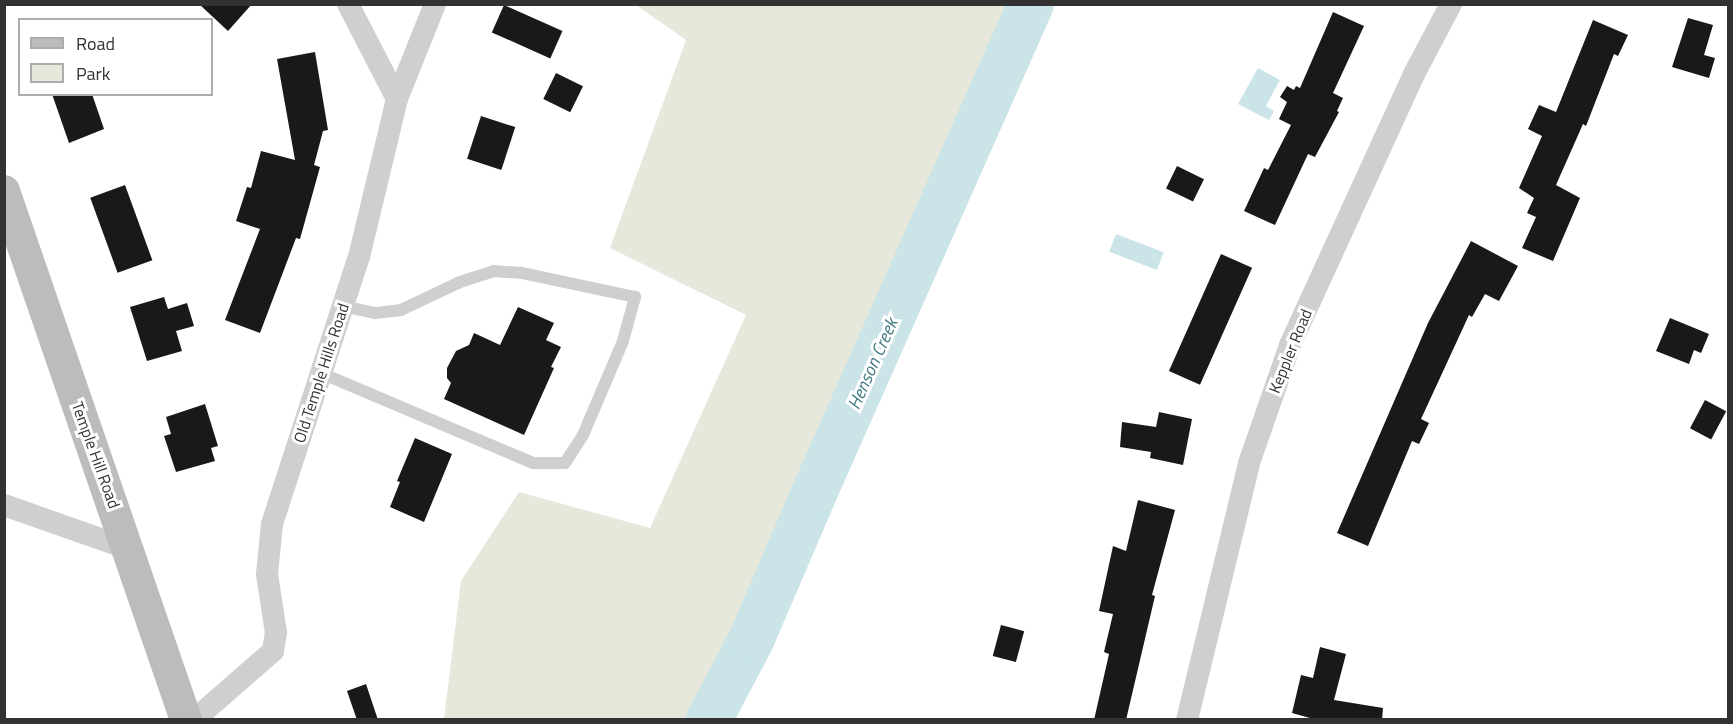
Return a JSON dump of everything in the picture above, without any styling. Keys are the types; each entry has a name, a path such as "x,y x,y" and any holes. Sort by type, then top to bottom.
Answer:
{"main road":[{"name":"Temple Hill Road","path":"4,191 186,720"}],"street":[{"path":"348,4 397,99"},
{"name":"Old Temple Hills Road","path":"194,720 273,651 276,633 267,574 269,538 283,485 359,257 397,99 435,4"},
{"name":"Keppler Road","path":"1187,720 1249,463 1290,345 1414,74 1451,4"},
{"path":"4,505 129,549"}],"lane":[{"path":"321,373 533,463 565,463 583,435 623,341 635,297 522,273 494,271 458,283 401,310 375,312 343,306"}],"green space":[{"path":"636,5 1006,5 723,719 444,719 461,581 519,492 650,528 746,315 610,248 686,40"}],"water":[{"path":"1258,68 1280,80 1266,106 1274,111 1269,120 1238,104"},
{"path":"1116,234 1164,252 1157,270 1109,252"}],"building":[{"path":"199,4 252,4 228,31"},
{"path":"504,5 562,31 550,58 492,32"},
{"path":"1333,12 1364,26 1333,93 1343,98 1337,111 1339,112 1315,157 1308,154 1275,225 1244,211 1264,168 1268,170 1291,125 1279,119 1287,102 1280,97 1287,86 1294,90 1296,86 1300,88"},
{"path":"1688,18 1713,25 1704,55 1715,58 1709,78 1672,67"},
{"path":"1593,20 1628,35 1618,56 1614,54 1586,126 1583,124 1556,185 1580,198 1553,261 1522,248 1536,217 1527,213 1534,198 1519,188 1542,136 1528,129 1539,105 1556,112"},
{"path":"315,52 328,130 323,131 314,165 320,167 300,239 296,238 260,333 225,320 260,229 236,221 247,187 251,188 261,151 295,160 277,59"},
{"path":"556,73 583,86 570,112 543,99"},
{"path":"53,96 93,96 104,129 69,143"},
{"path":"481,116 515,127 501,170 467,159"},
{"path":"1177,166 1204,179 1193,202 1166,188"},
{"path":"125,185 152,260 118,273 90,198"},
{"path":"1471,241 1518,266 1499,301 1485,294 1472,317 1469,315 1421,419 1429,423 1419,444 1412,441 1368,546 1337,533 1428,323"},
{"path":"1221,254 1252,268 1200,385 1169,371"},
{"path":"164,297 168,309 187,303 194,326 176,331 182,351 147,361 130,307"},
{"path":"518,307 554,323 546,340 561,347 524,435 444,399 451,383 447,378 447,368 456,351 469,345 474,333 500,345"},
{"path":"1670,318 1709,334 1701,353 1694,350 1689,364 1656,351"},
{"path":"1705,400 1726,411 1711,440 1690,428"},
{"path":"205,404 218,446 211,448 215,461 176,472 164,436 171,434 166,417"},
{"path":"1159,412 1192,419 1183,465 1150,458 1151,452 1120,447 1122,422 1156,427"},
{"path":"415,438 452,454 424,522 390,507 400,482 397,481"},
{"path":"1138,500 1175,510 1152,595 1155,596 1126,720 1094,720 1109,654 1104,652 1113,614 1099,611 1113,546 1126,551"},
{"path":"1001,625 1024,631 1016,662 993,656"},
{"path":"1320,647 1346,654 1334,700 1383,708 1382,720 1317,720 1292,713 1301,675 1313,678"},
{"path":"366,684 378,720 357,720 347,691"}],"waterway":[{"name":"Henson Creek","path":"709,720 752,638 1031,4"}]}
